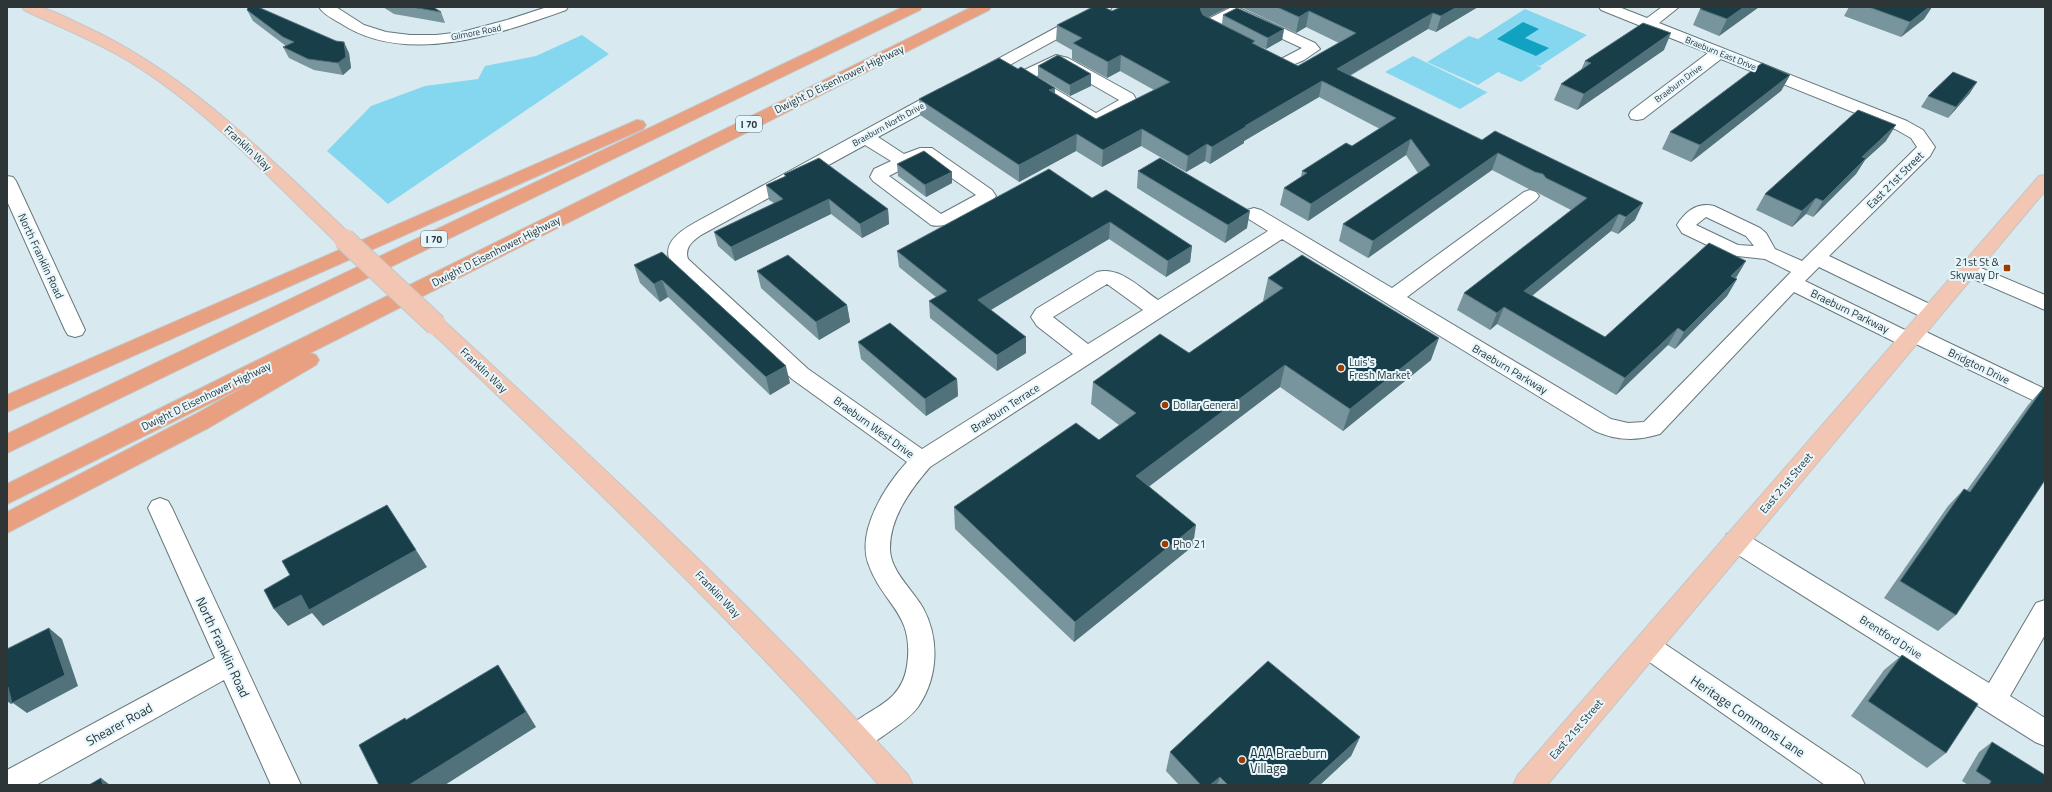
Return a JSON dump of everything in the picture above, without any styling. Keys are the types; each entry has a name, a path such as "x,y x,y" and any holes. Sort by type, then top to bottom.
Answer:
{"highway":[{"name":"I 70","path":"7,444 915,7"},
{"name":"Dwight D Eisenhower Highway","path":"7,495 984,7"},
{"path":"7,404 624,130 860,33"},
{"path":"7,523 202,421 514,242"}],"main road":[{"name":"Franklin Way","path":"29,7 104,41 136,59 184,92 222,123 673,548 857,738 898,785"},
{"name":"East 21st Street","path":"1528,785 2045,180"}],"street":[{"name":"Gilmore Road","path":"326,7 360,28 388,36 424,39 465,36 506,26 561,7"},
{"name":"Braeburn North Drive","path":"677,249 684,238 716,219 1029,47 1105,7"},
{"name":"Braeburn East Drive","path":"1606,7 1901,125 1912,130 1922,139"},
{"path":"1648,24 1672,7"},
{"path":"1230,9 1309,46 1312,49 1298,58 1281,64 1207,26 1230,9"},
{"path":"1029,47 1054,61"},
{"name":"Braeburn Drive","path":"1636,114 1720,52"},
{"path":"1007,60 1029,73"},
{"path":"1054,61 1062,61 1127,98 1129,101 1099,118 1093,118 1026,78 1026,75 1029,73 1054,61"},
{"path":"865,137 903,161"},
{"name":"East 21st Street","path":"1630,433 1642,432 1652,428 1804,270 1924,152 1926,147 1922,139"},
{"path":"926,152 987,196 962,211 938,221 879,177 880,173 903,161 926,152"},
{"name":"North Franklin Road","path":"7,181 75,330"},
{"path":"1392,298 1530,196"},
{"name":"Braeburn Parkway","path":"1254,214 1603,425 1630,433"},
{"name":"Braeburn Terrace","path":"922,462 1282,231"},
{"name":"Braeburn West Drive","path":"677,249 677,256 680,262 800,374 922,462 898,491 880,532 877,545 881,564 918,624 921,633 922,660 914,687 903,704 857,738"},
{"path":"1768,253 1804,270 1931,313"},
{"path":"1969,269 2045,303"},
{"name":"Braeburn Parkway","path":"1804,270 1911,337"},
{"path":"1088,355 1044,321 1041,317 1043,314 1104,277 1110,277 1158,310"},
{"name":"Bridgton Drive","path":"1911,337 2045,398"},
{"name":"North Franklin Road","path":"160,508 286,785"},
{"name":"Brentford Drive","path":"1736,541 2045,733"},
{"path":"1992,701 2045,611"},
{"name":"Heritage Commons Lane","path":"1646,646 1850,785"},
{"name":"Shearer Road","path":"8,785 230,663"}],"shaded area":[{"path":"1525,9 1587,35 1540,66 1534,64 1542,68 1521,82 1498,72 1478,85 1427,62 1469,36 1478,39"},
{"path":"1523,22 1539,29 1525,38 1549,48 1536,56 1497,39"},
{"path":"582,35 609,54 388,204 327,151 371,106 425,86 478,79 485,66 536,56"},
{"path":"1413,56 1488,92 1460,109 1385,72"}],"building":[{"path":"248,7 258,7 336,41 344,42 346,57 338,63 308,59 283,47 294,42 283,37 247,10"},
{"path":"412,7 433,7 441,12"},
{"path":"1093,7 1104,7 1112,11 1121,7 1202,7 1200,9 1203,15 1255,41 1252,43 1298,66 1356,33 1309,11 1299,17 1277,7 1457,7 1441,16 1433,13 1337,69 1482,140 1495,131 1643,203 1626,217 1619,214 1524,291 1605,337 1709,243 1746,261 1731,276 1737,279 1684,332 1678,328 1625,378 1504,307 1497,313 1464,293 1587,198 1546,178 1543,174 1535,172 1498,153 1373,241 1343,224 1430,165 1411,139 1311,204 1284,188 1307,173 1302,171 1346,143 1352,146 1396,118 1322,81 1212,147 1207,144 1188,156 1142,129 1103,150 1077,134 1019,165 919,99 999,58 1018,69 1021,67 1055,88 1049,90 1096,119 1170,82 1121,55 1108,62 1073,43 1082,38 1057,25"},
{"path":"1703,7 1744,7 1727,19 1700,9"},
{"path":"1869,7 1929,7 1910,22"},
{"path":"1237,8 1284,29 1268,38 1223,15"},
{"path":"1643,23 1671,33 1584,94 1561,84 1591,63 1585,61"},
{"path":"1058,55 1091,74 1070,85 1038,66"},
{"path":"1762,63 1790,75 1700,145 1670,132"},
{"path":"1953,72 1977,82 1956,107 1928,96"},
{"path":"1858,110 1896,125 1862,157 1866,158 1823,201 1816,198 1802,211 1765,194"},
{"path":"924,151 952,172 925,185 897,164"},
{"path":"819,158 888,209 860,224 829,199 731,247 714,232 783,199 766,185 786,176 784,174"},
{"path":"1160,158 1250,211 1228,225 1138,171"},
{"path":"1049,169 1092,198 1106,190 1192,246 1168,261 1110,222 978,300 1026,337 997,355 929,301 947,291 897,251"},
{"path":"662,252 786,366 766,377 662,280 654,284 634,265"},
{"path":"788,255 847,305 816,322 757,271"},
{"path":"1302,255 1439,338 1350,409 1285,365 1136,476 1196,525 1075,622 954,507 1076,423 1099,440 1136,413 1093,382 1160,334 1189,353 1283,288 1268,278"},
{"path":"890,323 957,379 925,399 858,342"},
{"path":"2044,387 2045,480 1956,615 1900,581 1964,489 1970,492"},
{"path":"387,505 416,550 309,610 301,595 274,609 264,590 290,575 282,561"},
{"path":"49,628 65,675 12,703 8,687 7,688 7,649"},
{"path":"1902,655 1978,704 1946,753 1868,701"},
{"path":"1268,661 1360,737 1308,785 1228,785 1220,777 1210,785 1201,785 1170,752"},
{"path":"498,665 526,712 409,785 379,785 359,745 405,718 406,720"},
{"path":"1992,742 2045,775 2045,785 1989,785 1991,781 1976,771"},
{"path":"101,778 103,785 89,785"}],"place":[{"name":"21st St & Skyway Dr","path":"2007,268"},
{"name":"Luis's Fresh Market","path":"1341,368"},
{"name":"Dollar General","path":"1165,405"},
{"name":"Pho 21","path":"1165,544"},
{"name":"AAA Braeburn Village","path":"1242,760"}]}
